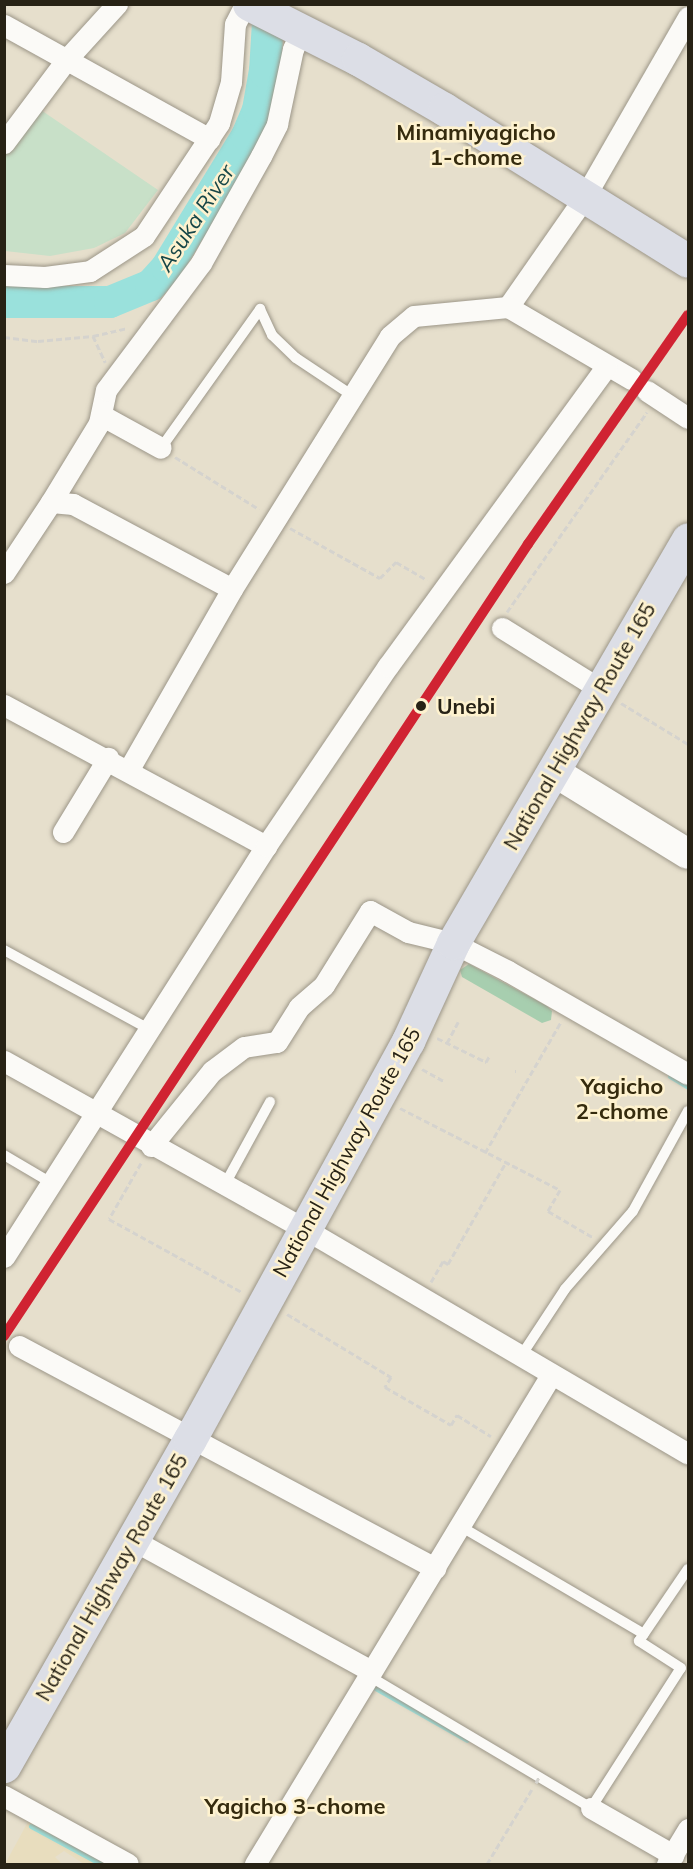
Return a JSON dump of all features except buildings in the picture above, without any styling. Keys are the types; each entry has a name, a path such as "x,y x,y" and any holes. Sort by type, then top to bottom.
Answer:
{"highway":[{"path":"249,5 293,26 444,109 688,261"},
{"name":"National Highway Route 165","path":"4,1766 131,1539 190,1439 262,1302 414,1027 453,943 553,771 606,693 688,539"}],"main road":[{"path":"553,771 688,855"}],"street":[{"path":"4,143 66,60 117,4"},
{"path":"4,275 70,275 90,271 123,253 157,221 210,139 225,104 235,24 249,5"},
{"path":"508,307 584,198 688,17"},
{"path":"4,25 210,139"},
{"path":"4,573 51,502 101,415 106,390 201,263 261,156 277,124 293,49 293,26"},
{"path":"129,769 232,589 390,336 414,316 508,307 688,418"},
{"path":"4,1257 54,1184 149,1029 266,846 443,590 606,367"},
{"path":"101,415 161,448"},
{"path":"51,502 73,504 232,589"},
{"path":"502,628 606,693"},
{"path":"7,712 108,758 266,846"},
{"path":"63,832 108,758"},
{"path":"151,1146 212,1071 244,1047 277,1042 299,1007 324,985 370,911 408,932 453,943 688,1074"},
{"path":"4,1061 151,1146 304,1229 688,1454"},
{"path":"19,1347 435,1568"},
{"path":"255,1864 551,1375"},
{"path":"131,1539 370,1673"},
{"path":"4,1796 128,1864"},
{"path":"591,1808 670,1860 688,1829"}],"lane":[{"path":"161,448 260,309 272,335 296,358 353,396"},
{"path":"4,950 149,1029"},
{"path":"224,1186 270,1102"},
{"path":"521,1356 565,1288 633,1211 688,1111"},
{"path":"4,1155 54,1184"},
{"path":"460,1526 644,1634"},
{"path":"370,1673 591,1808 681,1668 639,1641 688,1569"}],"path":[{"path":"4,337 38,341 93,336 126,329 133,323"},
{"path":"93,336 114,379"},
{"path":"502,628 501,623 645,390"},
{"path":"161,448 276,519 380,578 396,561 443,590"},
{"path":"606,693 688,744"},
{"path":"485,1153 562,1020"},
{"path":"447,1043 458,1022"},
{"path":"414,1027 486,1062 490,1055"},
{"path":"419,1067 444,1081"},
{"path":"377,1096 505,1164"},
{"path":"151,1146 109,1219 262,1302 391,1377 385,1387 451,1425 457,1415 500,1441"},
{"path":"421,1298 443,1261 448,1264 508,1160 561,1190 548,1211 603,1244"},
{"path":"488,1864 539,1777"}],"shaded area":[{"path":"29,1820 109,1864 84,1864 64,1851 55,1857 62,1864 5,1864"}],"green space":[{"path":"38,108 158,190 125,233 94,248 50,256 5,251 5,155"},
{"path":"469,964 547,1006 552,1011 551,1020 542,1023 462,977 460,970"}],"waterway":[{"name":"Asuka River","path":"4,302 110,302 151,285 167,267 247,136 258,110 265,72 269,4"},
{"path":"670,1076 688,1087"},
{"path":"372,1686 467,1740"},
{"path":"31,1826 101,1864"}],"transit line":[{"path":"4,1336 528,544 688,315"}],"place":[{"name":"Unebi","path":"421,706"}],"district":[{"name":"Minamiyagicho 1-chome","path":"476,144"},
{"name":"Yagicho 2-chome","path":"622,1098"},
{"name":"Yagicho 3-chome","path":"295,1807"}]}
